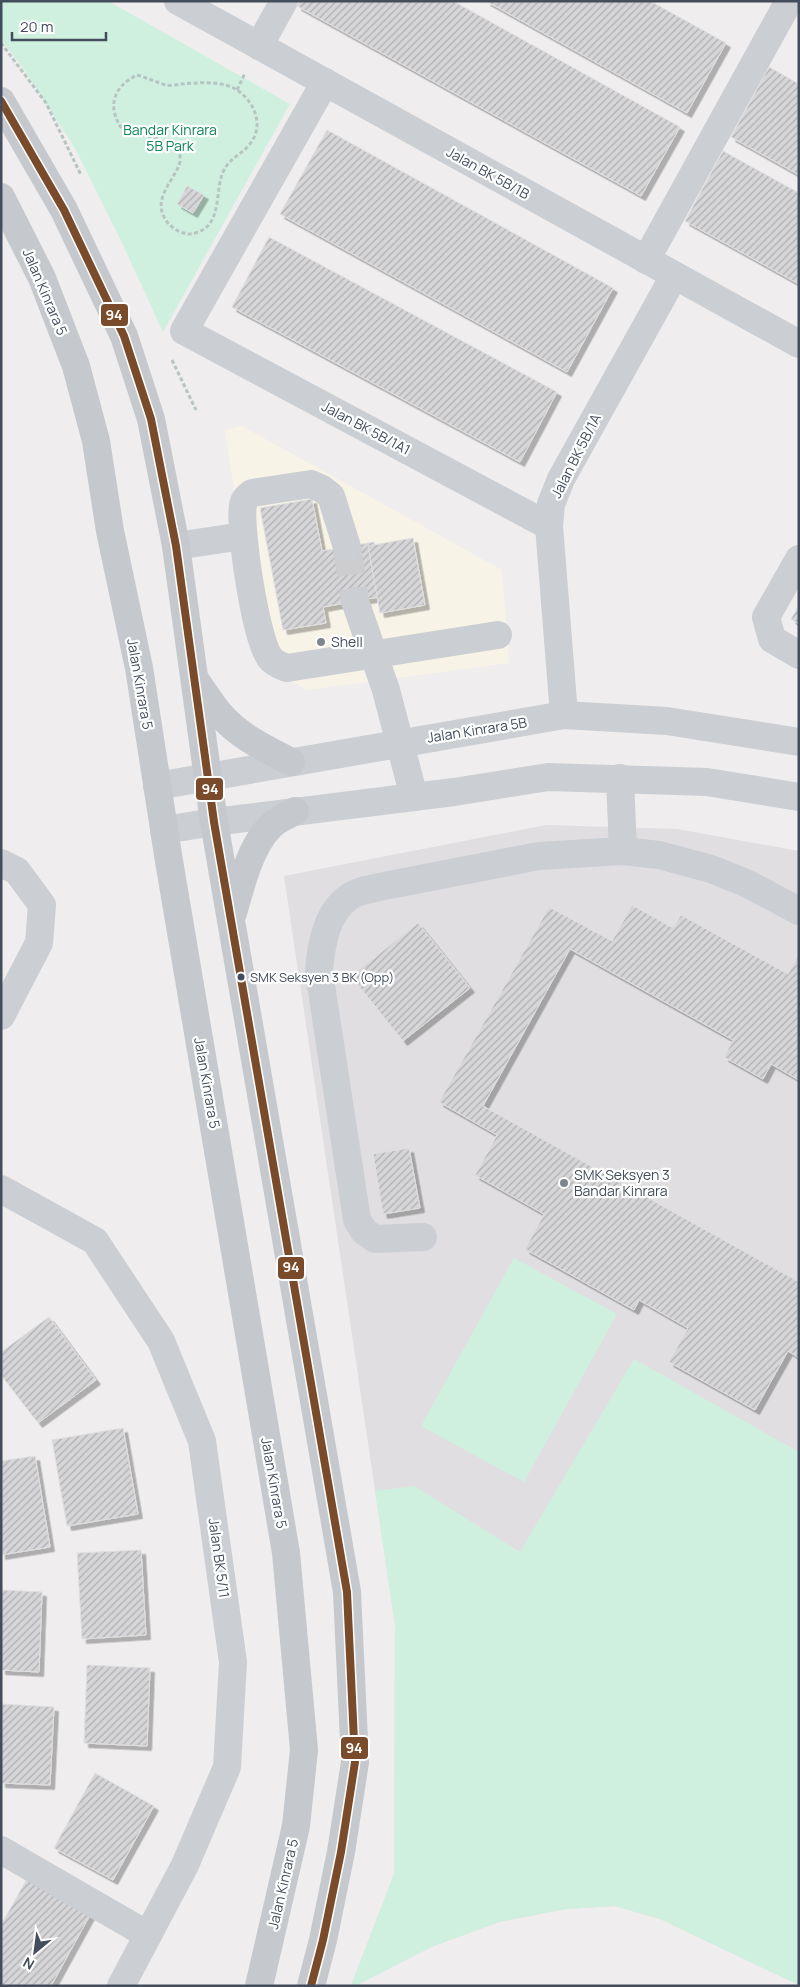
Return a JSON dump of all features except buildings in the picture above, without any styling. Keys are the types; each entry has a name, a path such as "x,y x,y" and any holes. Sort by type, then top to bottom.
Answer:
{"main road":[{"path":"1,101 64,210 124,336 152,419 176,546 214,822 347,1592 355,1762 341,1852 323,1940 311,1986"},
{"name":"Jalan Kinrara 5","path":"1,197 42,278 76,366 96,442 110,531 139,668 164,830 286,1553 304,1750 296,1826 259,1986"},
{"path":"194,678 220,714 234,728 256,744 291,762"},
{"path":"231,919 245,872 265,834 276,822 295,811"}],"street":[{"name":"Jalan BK 5B/1B","path":"178,1 799,344"},
{"path":"259,46 284,1"},
{"path":"646,260 784,8"},
{"name":"Jalan BK 5B/1A1","path":"325,82 184,330 549,526"},
{"name":"Jalan BK 5B/1A","path":"564,715 549,526 551,504 561,479 674,276"},
{"path":"347,547 332,496 322,489 311,484 252,493 246,497 243,504 243,536 254,606 264,647 270,659 288,668 498,635"},
{"path":"176,546 243,536"},
{"path":"799,559 766,617 772,640 799,655"},
{"path":"355,601 386,690 414,797"},
{"name":"Jalan Kinrara 5B","path":"157,786 564,715 667,721 799,742"},
{"path":"164,830 548,777 707,782 799,797"},
{"path":"620,778 623,851"},
{"path":"423,1237 375,1239 364,1231 357,1220 320,972 321,946 326,928 335,912 345,900 357,892 539,856 623,851 658,855 711,869 746,883 799,911"},
{"path":"1,863 17,871 42,905 39,943 1,1016"},
{"name":"Jalan BK 5/11","path":"1,1189 95,1241 161,1341 202,1441 233,1662 227,1767 185,1865 121,1986"},
{"path":"1,1850 148,1935"}],"path":[{"path":"137,75 167,85 209,83 225,85 237,90 249,102 257,116 257,131 249,145 227,162 222,175 214,218 202,230 189,235 175,230 164,218 162,210 162,196 180,163 179,150 154,137 124,132 116,121 112,108 117,92 126,80 137,75"}],"shaded area":[{"path":"242,426 502,570 509,663 307,690 261,664 225,430"},
{"name":"SMK Seksyen 3 Bandar Kinrara","path":"546,825 677,829 799,851 799,1985 660,1919 615,1906 566,1909 499,1922 431,1947 355,1986 351,1986 394,1874 395,1625 284,876"}],"green space":[{"name":"Bandar Kinrara 5B Park","path":"1,1 108,1 290,104 163,332 76,150 23,68 1,39"},
{"path":"514,1258 617,1314 524,1482 421,1426"},
{"path":"634,1359 799,1452 799,1985 660,1919 615,1906 566,1909 499,1922 431,1947 355,1986 351,1986 394,1874 395,1625 375,1491 414,1486 520,1552"}],"tunnel":[{"path":"347,547 355,601"}],"transit line":[{"name":"94","path":"1,101 64,210 124,336 151,419 176,546 214,822 347,1592 355,1762 341,1852 323,1940 311,1986"}],"place":[{"name":"Shell","path":"321,642"},
{"name":"SMK Seksyen 3 BK (Opp)","path":"241,977"},
{"name":"SMK Seksyen 3 Bandar Kinrara","path":"564,1183"}]}
